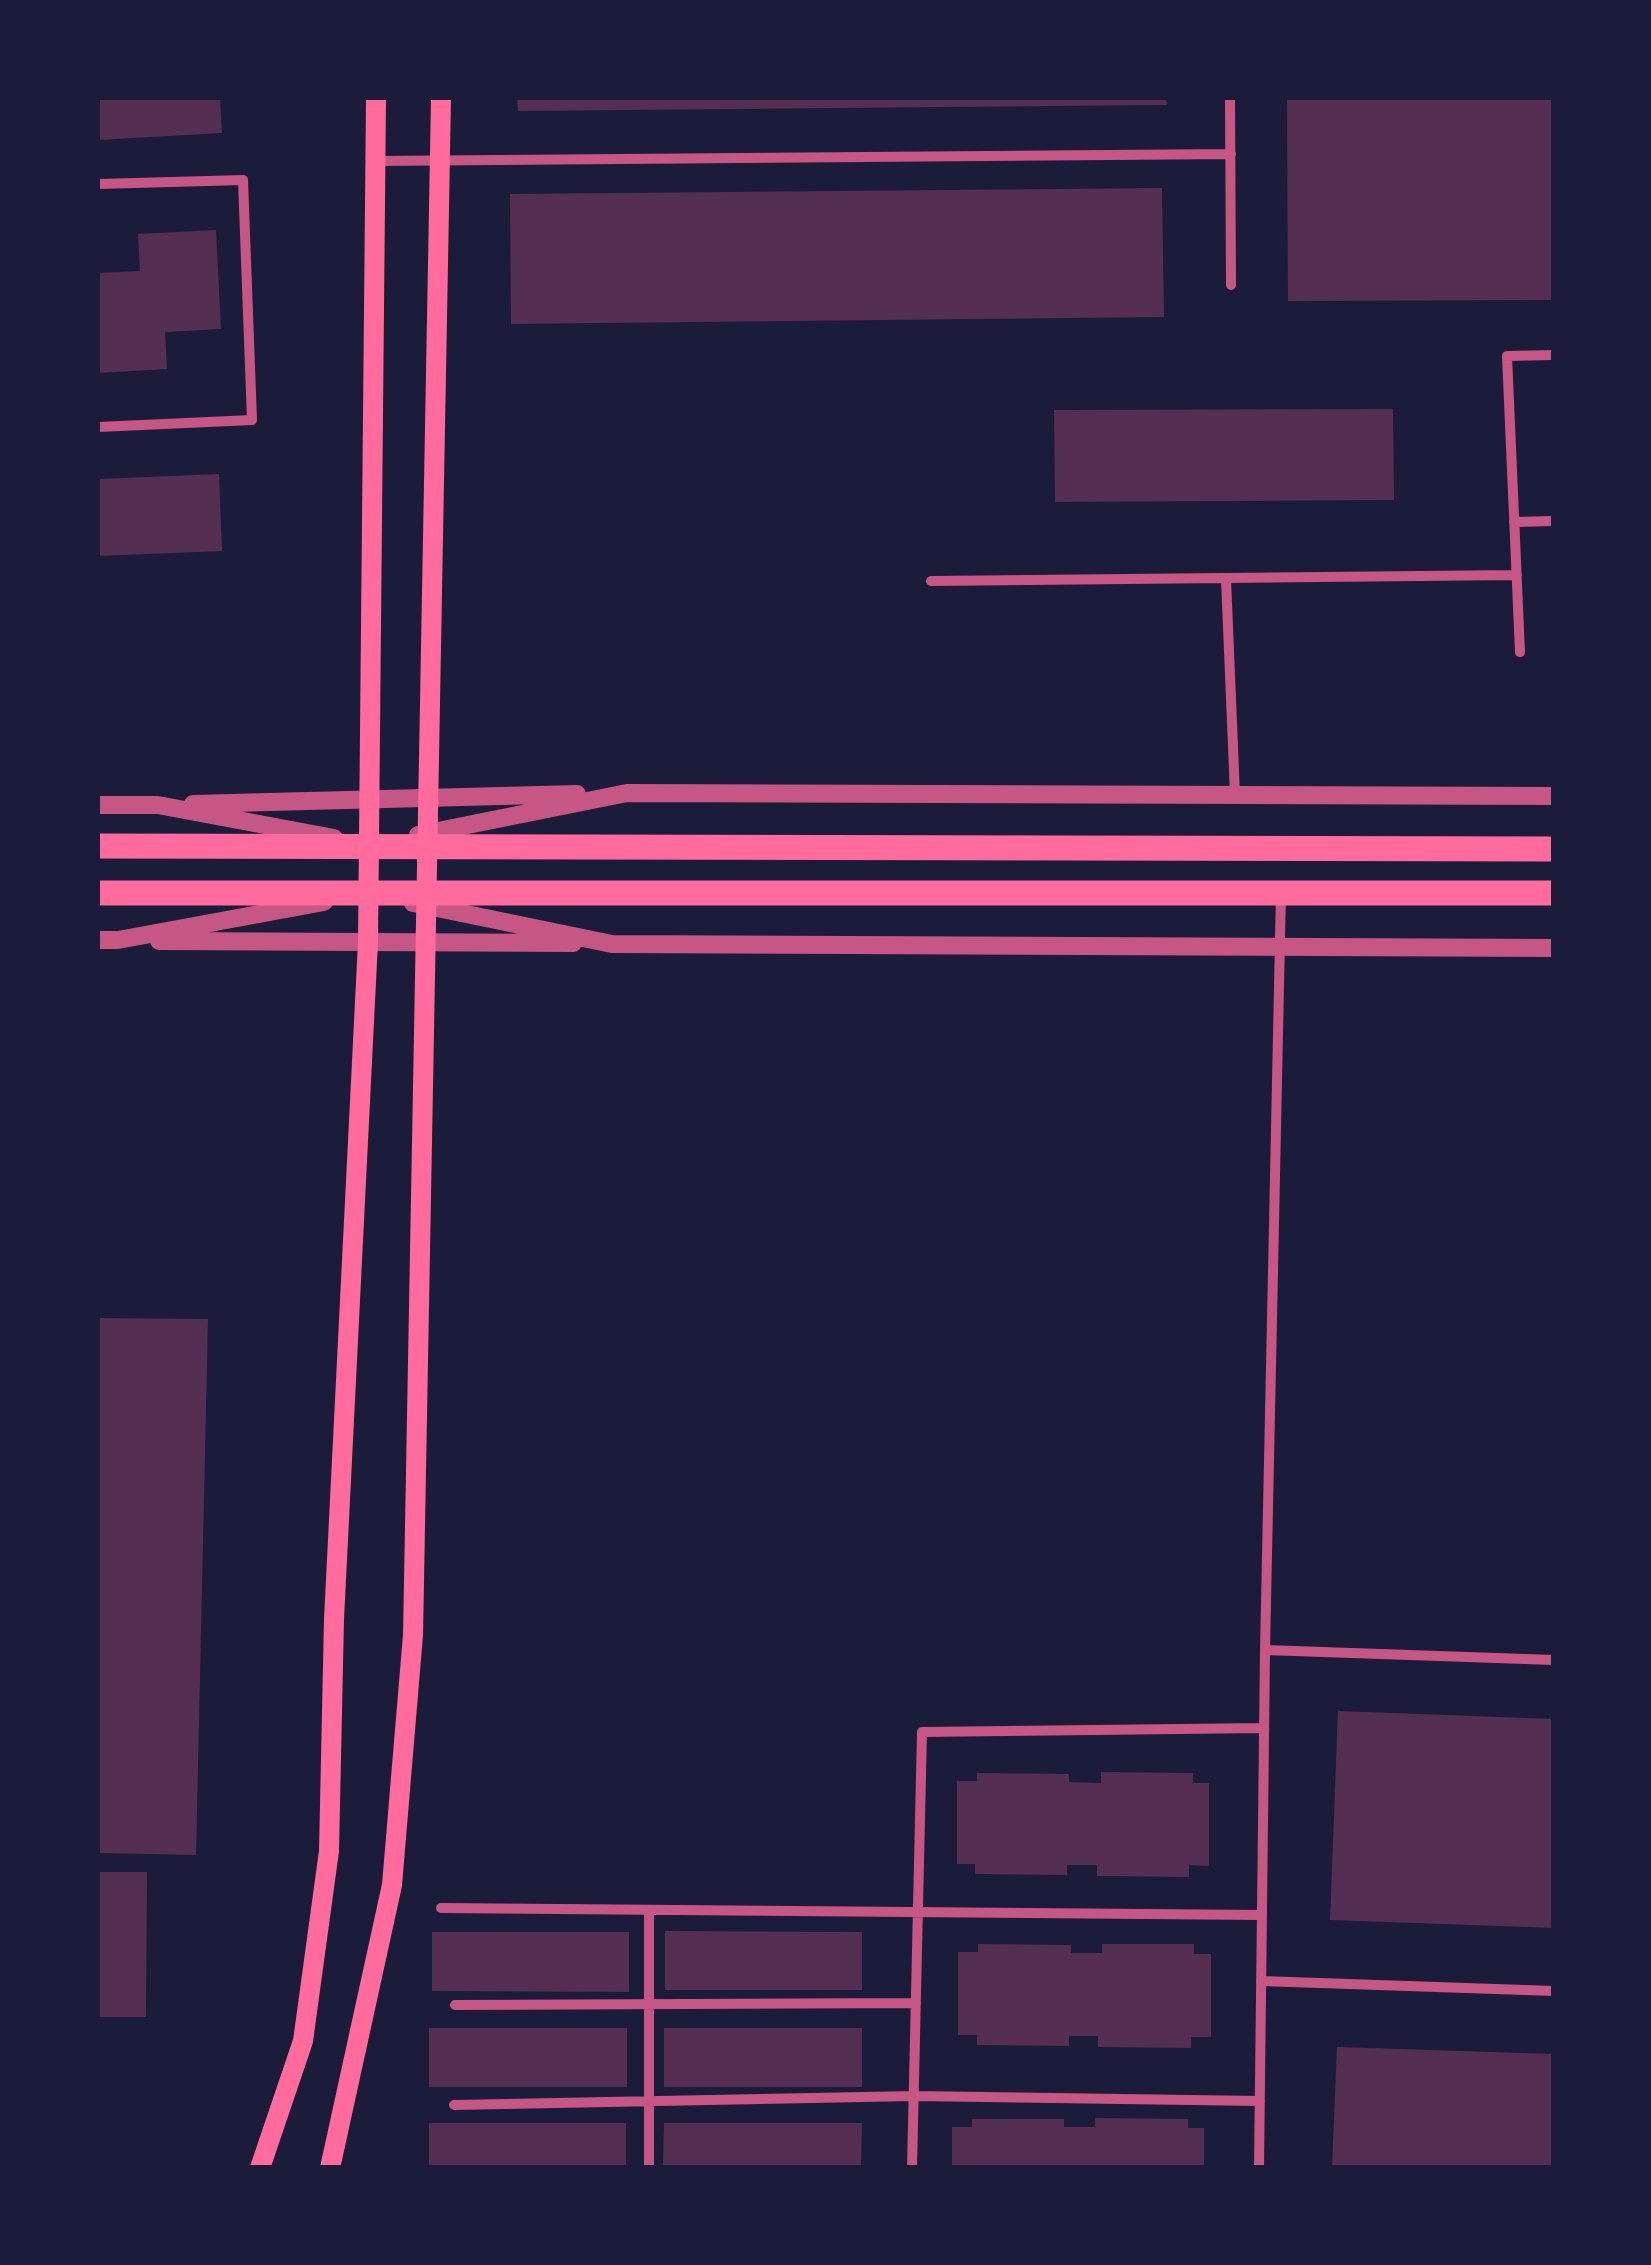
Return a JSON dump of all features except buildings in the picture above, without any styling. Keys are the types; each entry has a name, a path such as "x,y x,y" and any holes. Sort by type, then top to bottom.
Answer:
{"main road":[{"path":"260,2168 304,2040 330,1851 334,1620 368,942 376,98"},
{"path":"330,2168 392,1886 413,1636 441,98"},
{"path":"98,846 370,845 428,839 1554,849"},
{"path":"98,894 369,894 426,899 1554,893"}],"street":[{"path":"1230,98 1231,285"},
{"path":"376,161 1231,154"},
{"path":"98,184 243,180 252,420 98,427"},
{"path":"1520,652 1507,356 1554,355"},
{"path":"1514,522 1554,522"},
{"path":"931,581 1517,575"},
{"path":"1226,579 1235,794"},
{"path":"428,839 627,792"},
{"path":"98,805 627,792 1554,796"},
{"path":"158,805 370,845"},
{"path":"1259,2168 1264,1650 1281,892"},
{"path":"118,940 369,894"},
{"path":"426,899 612,944"},
{"path":"98,940 1554,948"},
{"path":"1264,1650 1554,1660"},
{"path":"912,2168 922,1732 1264,1728"},
{"path":"441,1908 1262,1915"},
{"path":"649,1911 649,2168"},
{"path":"1261,1981 1554,1991"},
{"path":"455,2005 916,2003"},
{"path":"454,2105 914,2096 1260,2101"}]}
